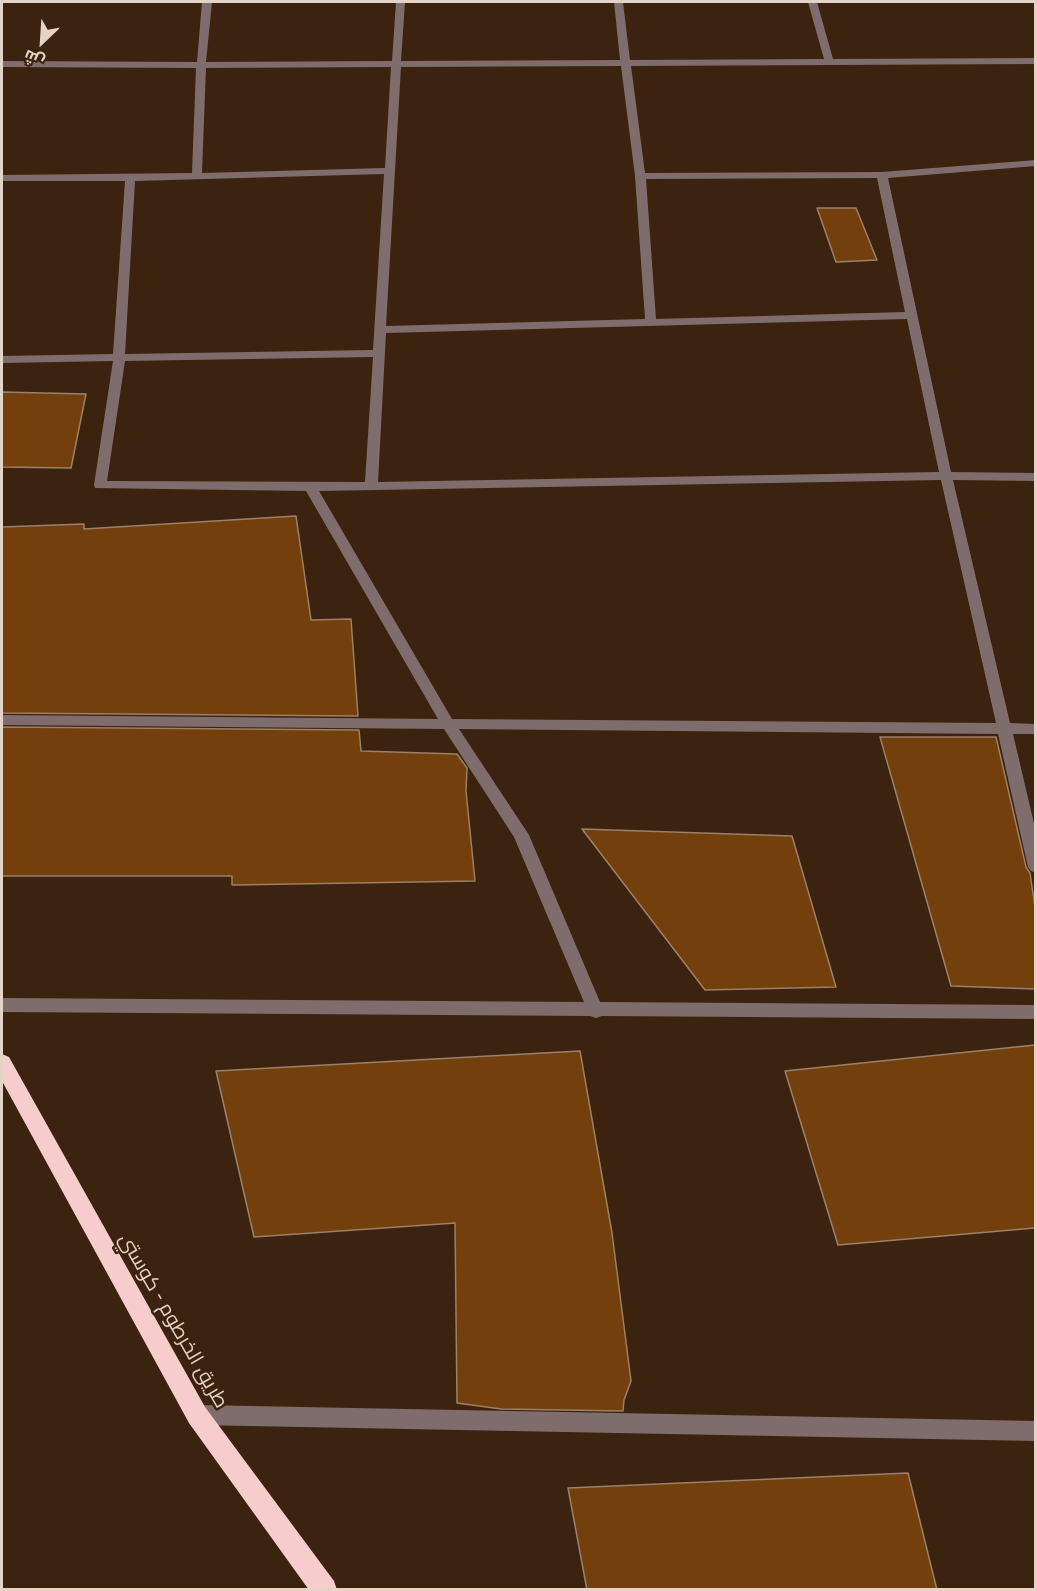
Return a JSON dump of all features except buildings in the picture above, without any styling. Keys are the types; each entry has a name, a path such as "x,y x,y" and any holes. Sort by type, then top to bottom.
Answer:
{"highway":[{"name":"طريق الخرطوم - كوستي","path":"2,1063 197,1416 325,1590"}],"street":[{"path":"197,177 201,66 207,2"},
{"path":"371,485 400,2"},
{"path":"618,2 640,176 651,324"},
{"path":"812,2 829,61"},
{"path":"2,64 201,66 624,61 1035,61"},
{"path":"640,176 882,175 1035,163"},
{"path":"2,178 197,177 390,171"},
{"path":"882,175 946,476 1035,867"},
{"path":"130,178 119,359 100,485 310,487 946,476 1035,477"},
{"path":"380,330 913,315"},
{"path":"2,360 378,353"},
{"path":"310,487 448,724 521,835 596,1011"},
{"path":"2,720 1035,729"},
{"path":"2,1005 596,1011 1035,1012"},
{"path":"197,1416 1035,1431"}]}
